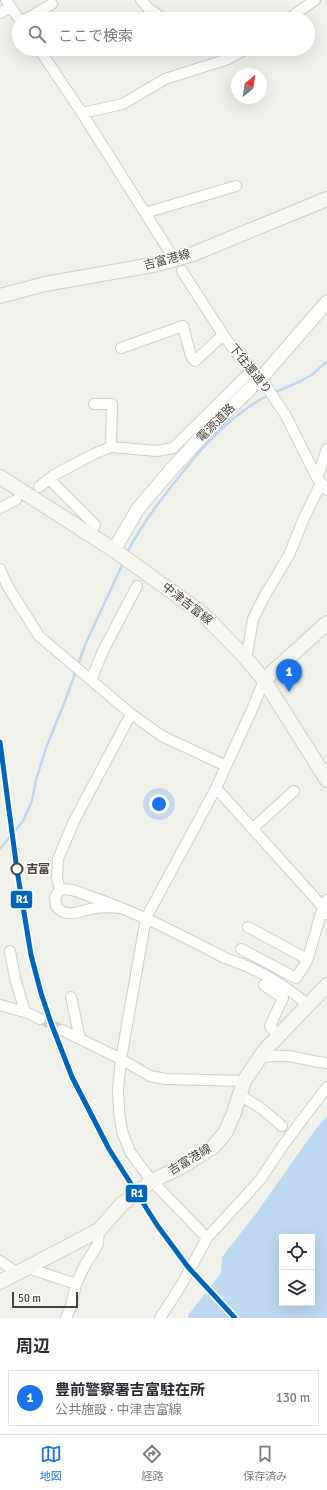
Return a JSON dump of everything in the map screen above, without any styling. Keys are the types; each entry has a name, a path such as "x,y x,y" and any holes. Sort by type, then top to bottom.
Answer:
{"main road":[{"name":"吉富港線","path":"0,296 45,284 158,264 186,256 327,199"},
{"name":"中津吉富線","path":"0,476 114,550 203,614 264,680 327,780"},
{"path":"264,680 327,623"},
{"name":"吉富港線","path":"0,1282 22,1269 99,1230 122,1204 152,1181 181,1167 212,1147 225,1133 234,1113 244,1081 260,1057 327,985"}],"street":[{"path":"141,0 154,12"},
{"path":"298,12 315,0"},
{"path":"0,13 9,3 15,12"},
{"path":"38,12 52,4"},
{"path":"44,56 82,113 171,254"},
{"path":"82,113 123,104 165,78 228,59 233,56"},
{"path":"145,213 236,186"},
{"name":"下往還通り","path":"182,270 223,335 239,356 256,374 286,416 321,484"},
{"name":"電源道路","path":"114,550 138,510 170,471 256,374 327,302"},
{"path":"121,348 183,326 191,356 194,361 223,335"},
{"path":"39,487 54,475 94,454 111,447 157,451 173,448 256,374"},
{"path":"94,404 112,404 111,447"},
{"path":"246,660 253,619 265,594 289,555 304,518 321,484 327,449"},
{"path":"49,479 95,525 90,535"},
{"path":"0,508 16,500"},
{"path":"0,569 7,585 39,636 131,714 162,736 226,766"},
{"path":"91,680 103,651 137,586"},
{"path":"207,1238 152,1181 130,1152 122,1131 119,1110 118,1089 121,1059 146,918 216,788 264,680"},
{"path":"60,890 57,878 58,859 74,821 131,714"},
{"path":"216,788 252,829 326,907 307,959 296,978 242,949"},
{"path":"252,829 294,791"},
{"path":"121,908 95,908 73,914 63,913 54,902 55,897 60,890 69,889 121,908 146,918 225,958 263,973 292,991 308,1005"},
{"path":"248,927 307,959"},
{"path":"10,951 15,978 25,1012"},
{"path":"264,985 283,998 270,1026 278,1036"},
{"path":"71,997 80,1039"},
{"path":"0,1005 25,1012 40,1019"},
{"path":"62,1030 121,1059 150,1076 244,1081"},
{"path":"260,1057 279,1055 327,1063"},
{"path":"160,1318 182,1284 207,1238 260,1180 284,1144 327,1087"},
{"path":"240,1095 262,1109 282,1126"},
{"path":"66,1318 71,1306 76,1284 85,1264 98,1244 99,1230"},
{"path":"0,1261 22,1269 34,1270 76,1284"}],"water":[{"path":"327,1116 327,1318 188,1318 189,1314 221,1273 222,1257 255,1215 315,1130"}],"waterway":[{"path":"273,393 299,382 313,374 327,361"},
{"path":"127,553 139,531 198,453 238,414 269,395"},
{"path":"78,665 85,645 124,561"},
{"path":"0,849 23,821 32,801 36,780 46,748 76,671"},
{"path":"72,1316 77,1306 78,1296"}],"tunnel":[{"path":"40,1019 62,1030"}],"transit line":[{"name":"R1","path":"0,742 17,870 31,955 51,1023 72,1077 109,1149 157,1225 188,1267 235,1318"}],"place":[{"name":"豊前警察署吉富駐在所","path":"289,692"},
{"name":"吉富","path":"17,869"}]}
